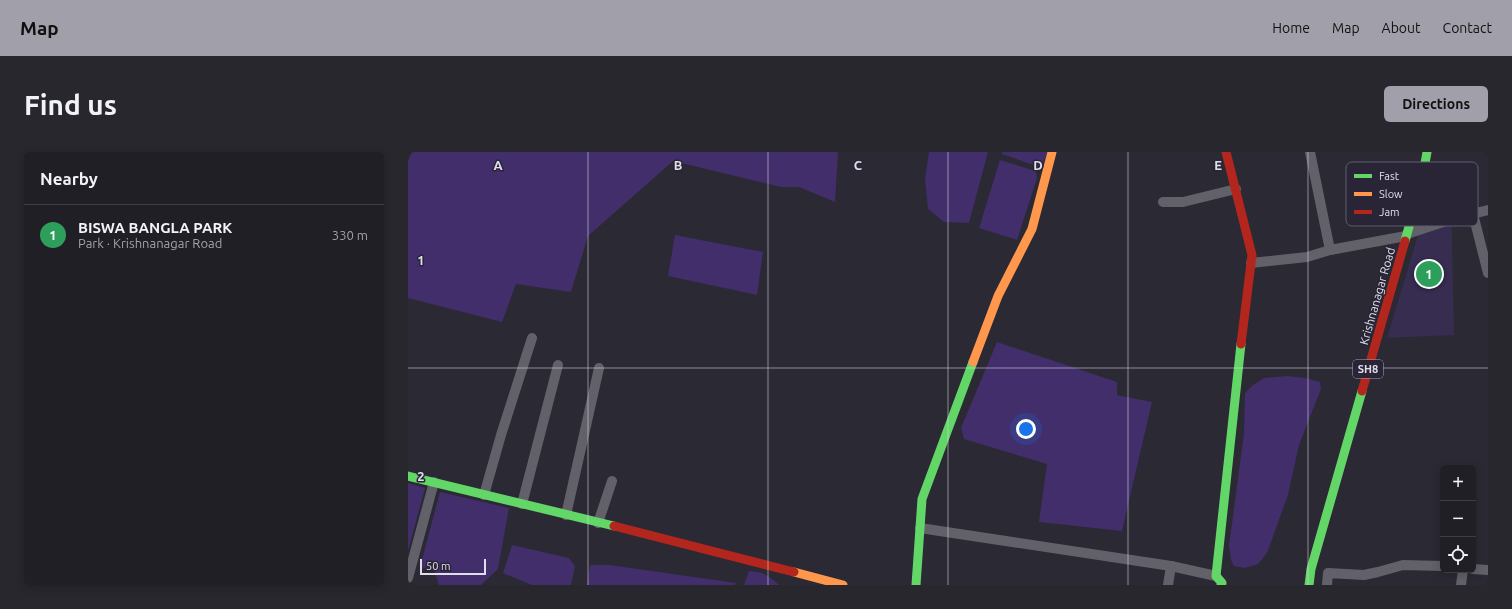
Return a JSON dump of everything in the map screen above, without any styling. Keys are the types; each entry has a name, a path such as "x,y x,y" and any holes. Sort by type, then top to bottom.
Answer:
{"street":[{"path":"916,585 922,500 998,296 1032,229 1052,152"},
{"path":"920,528 1171,566 1219,580 1234,397 1252,255 1226,152"},
{"path":"1310,152 1330,250"},
{"name":"Krishnanagar Road","path":"1425,162 1427,152"},
{"path":"1163,202 1182,202 1236,188"},
{"path":"1478,213 1488,210"},
{"name":"Krishnanagar Road","path":"1309,585 1311,569 1409,226"},
{"path":"1251,263 1307,257 1330,250 1406,236 1407,234 1431,226"},
{"path":"1476,226 1488,273"},
{"path":"484,495 501,435 532,338"},
{"path":"522,504 558,365"},
{"path":"566,515 599,368"},
{"path":"408,476 719,552 843,585"},
{"path":"598,523 612,481"},
{"path":"408,578 434,482"},
{"path":"1327,585 1328,573 1364,575 1403,565 1440,566"},
{"path":"1168,585 1171,566"},
{"path":"1476,569 1488,570"},
{"path":"1461,585 1463,573"}],"shaded area":[{"path":"412,152 838,152 835,202 799,187 781,187 673,161 588,236 571,292 516,284 502,322 408,298 408,161"},
{"path":"929,152 988,152 969,223 944,222 928,209 925,179"},
{"path":"1002,152 1047,152 1042,168 1002,154"},
{"path":"1000,160 1036,171 1037,178 1017,240 979,228"},
{"path":"1421,226 1452,226 1454,335 1387,338"},
{"path":"675,235 763,252 757,295 668,276"},
{"path":"997,342 1117,382 1117,395 1152,402 1122,531 1039,522 1047,464 964,439 961,428"},
{"path":"1287,376 1305,378 1320,382 1321,389 1299,445 1288,495 1267,553 1258,564 1245,568 1234,566 1231,560 1229,546 1244,433 1245,393 1253,385 1264,378"},
{"path":"408,483 425,488 408,551"},
{"path":"440,492 509,508 498,569 481,585 439,585 434,570 420,567"},
{"path":"512,545 569,558 575,566 571,585 532,585 503,573"},
{"path":"590,565 610,565 736,583 735,585 587,585"},
{"path":"749,571 766,575 779,585 744,585"}],"traffic: fast":[{"path":"1425,162 1427,152"},
{"path":"1405,241 1409,226"},
{"path":"1221,585 1222,583 1216,576 1241,344"},
{"path":"916,585 922,499 973,362"},
{"path":"1309,585 1311,569 1362,391"},
{"path":"408,476 614,526"}],"traffic: slow":[{"path":"973,362 998,296 1032,229 1052,152"},
{"path":"794,572 843,585"}],"traffic: jam":[{"path":"1226,152 1252,255 1241,344"},
{"path":"1362,391 1405,241"},
{"path":"614,526 794,572"}],"place":[{"name":"BISWA BANGLA PARK","path":"1429,274"}]}
